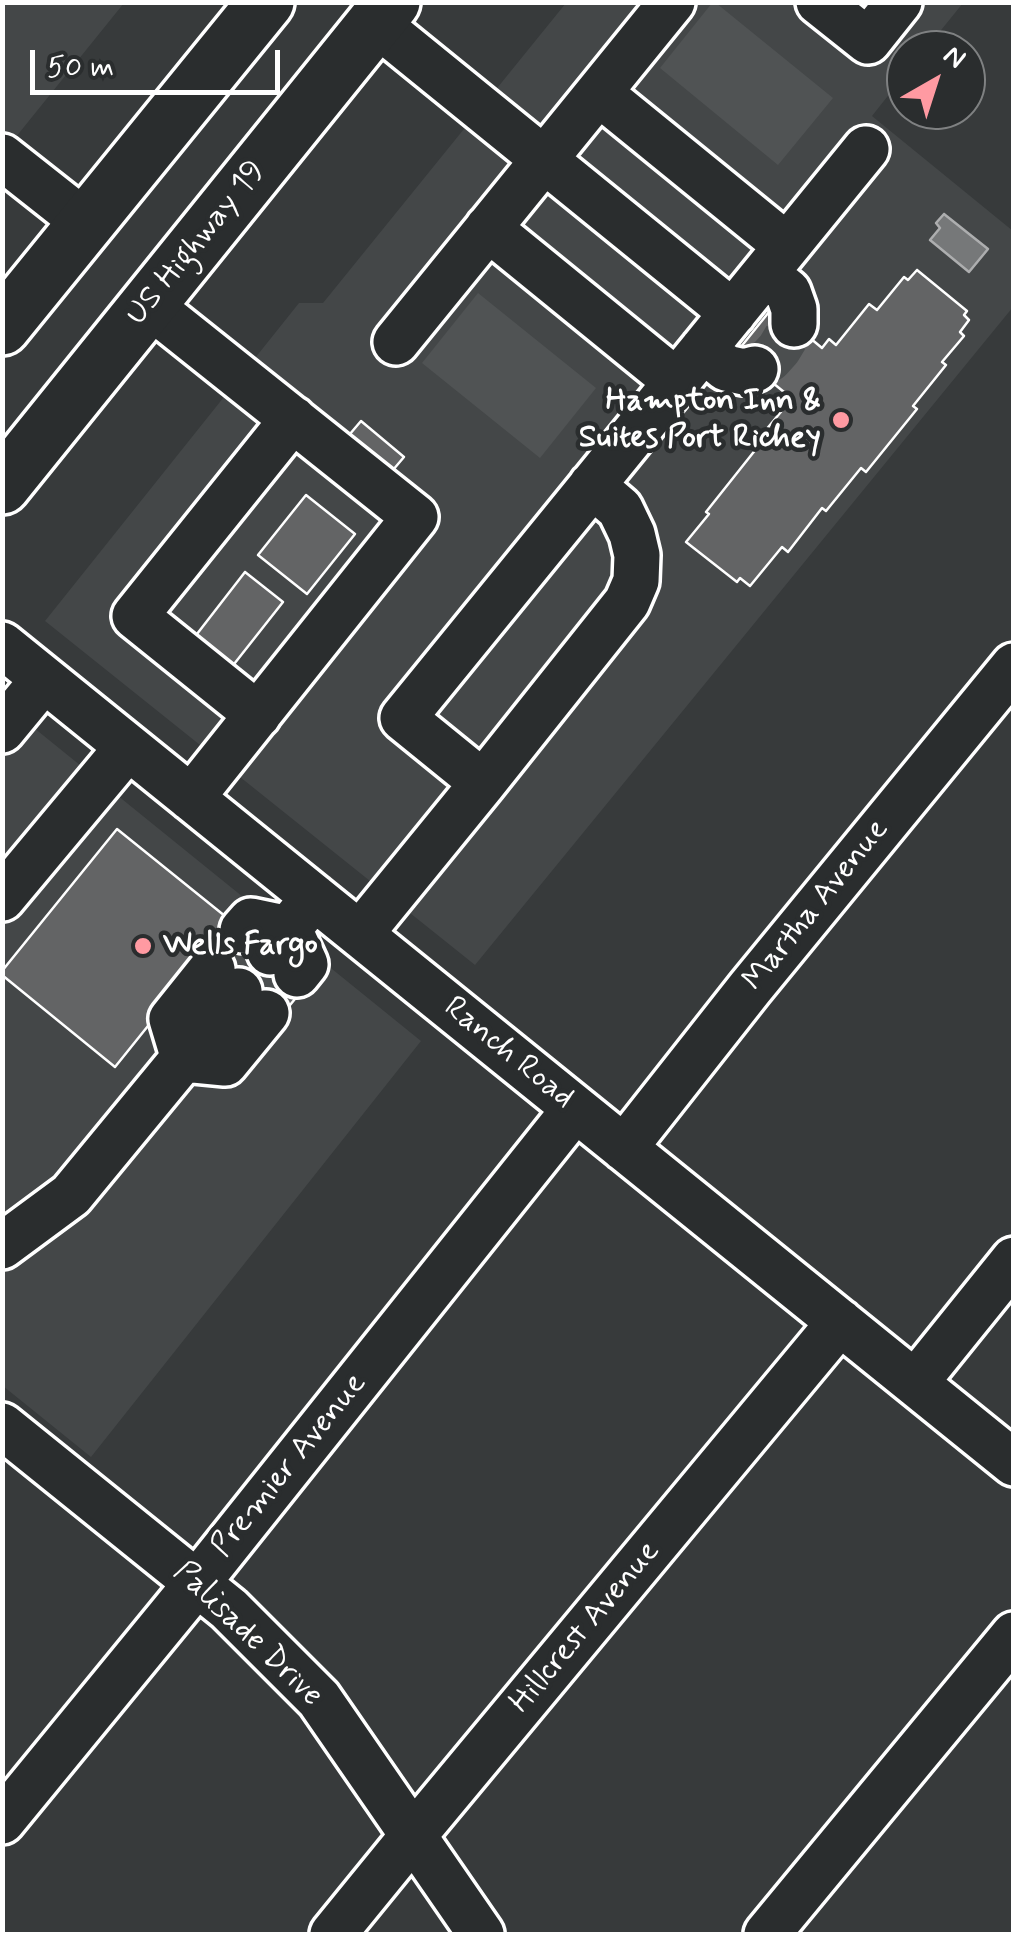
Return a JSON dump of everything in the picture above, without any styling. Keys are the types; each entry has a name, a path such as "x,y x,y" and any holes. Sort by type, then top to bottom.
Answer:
{"highway":[{"path":"2,327 266,2"},
{"name":"US Highway 19","path":"2,486 384,13"}],"street":[{"path":"396,342 672,2"},
{"path":"819,2 868,42 899,2"},
{"path":"384,13 544,160 732,312"},
{"path":"599,93 776,259 794,309 794,324"},
{"path":"483,783 403,718 866,149"},
{"path":"2,157 87,224"},
{"path":"488,228 690,366 744,372 755,369"},
{"path":"148,304 416,517 191,798"},
{"path":"258,715 135,616 293,419"},
{"path":"360,934 626,602 636,581 637,555 632,534 620,509 592,485"},
{"name":"Ranch Road","path":"2,645 191,798 279,941 360,934 1014,1462"},
{"name":"Martha Avenue","path":"624,1148 1014,666"},
{"path":"2,730 44,678"},
{"path":"2,898 128,747"},
{"path":"239,991 226,1063 184,1059 172,1019 239,991"},
{"path":"2,1246 71,1196 184,1059"},
{"name":"Premier Avenue","path":"2,1821 576,1108"},
{"path":"915,1383 1014,1260"},
{"name":"Hillcrest Avenue","path":"334,1934 840,1322"},
{"name":"Palisade Drive","path":"2,1426 229,1609 319,1699 480,1934"},
{"path":"767,1934 1014,1635"}],"shaded area":[{"path":"3,3 124,3 3,153"},
{"path":"566,3 963,3 941,30 886,30 886,98 872,116 1013,231 1013,307 475,965 45,621 299,303 323,303"},
{"path":"712,3 833,98 778,165 660,68"},
{"path":"944,214 988,249 969,272 930,240 940,228 936,223"},
{"path":"478,293 596,388 540,458 422,363"},
{"path":"2,702 421,1041 91,1457 3,1386"}],"building":[{"name":"Hampton Inn & Suites Port Richey","path":"917,270 967,311 964,315 969,320 960,332 964,336 913,406 917,409 866,472 861,468 826,511 822,508 788,552 782,547 750,586 740,578 737,582 686,542 785,407 777,401 784,392 736,353 773,307 822,348 829,339 836,345 869,304 877,310 904,277 908,280"},
{"path":"361,421 404,457 387,477 344,441"},
{"path":"306,495 355,534 307,594 258,555"},
{"path":"245,572 283,602 227,673 190,643"},
{"name":"Wells Fargo","path":"117,829 308,983 277,1021 201,960 115,1067 2,975"}],"tunnel":[{"path":"755,369 779,349 794,324"},
{"path":"225,980 256,941"},
{"path":"253,1002 284,964"}],"place":[{"name":"Hampton Inn & Suites Port Richey","path":"841,420"},
{"name":"Wells Fargo","path":"143,946"}]}
